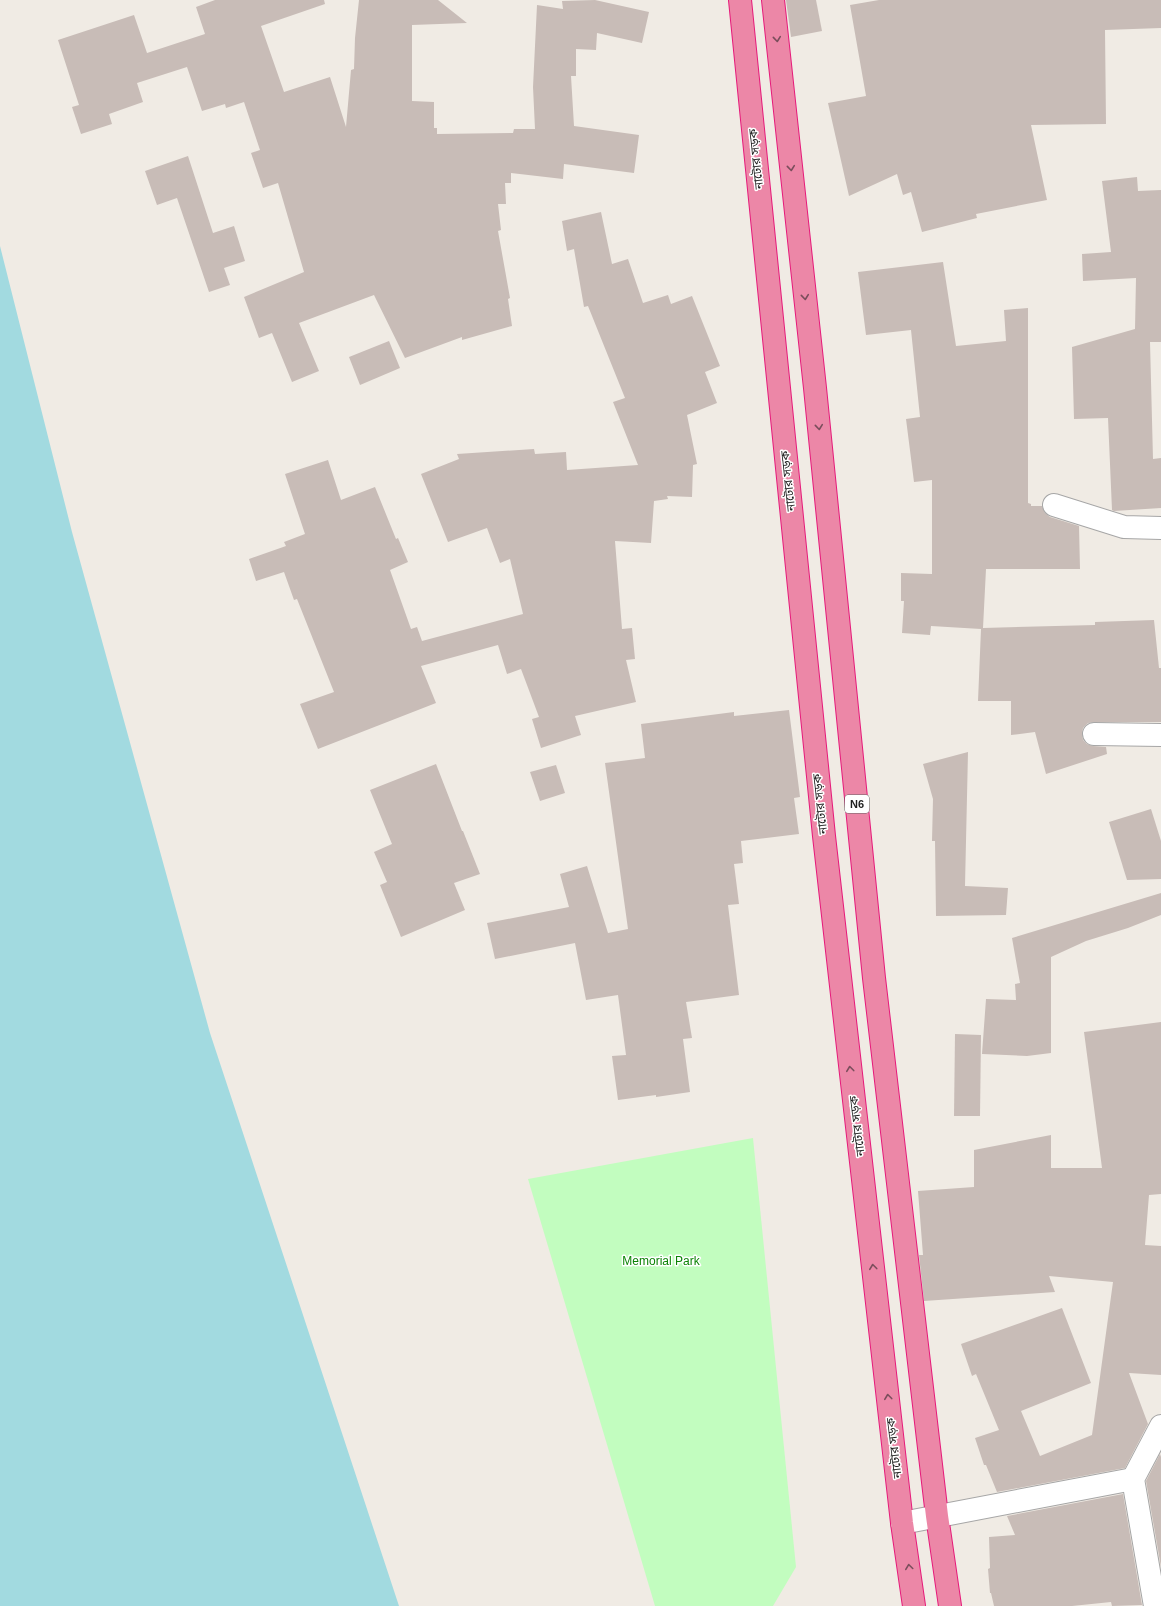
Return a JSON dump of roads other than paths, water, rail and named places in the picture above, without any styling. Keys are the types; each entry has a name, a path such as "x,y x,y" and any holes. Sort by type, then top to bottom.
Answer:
{"highway":[{"name":"নাটোর সড়ক","path":"740,0 824,836 902,1523 914,1606"},
{"name":"N6","path":"773,0 814,380 874,978 950,1606"}],"street":[{"path":"1054,505 1124,527 1161,528"},
{"path":"1094,734 1161,735"},
{"path":"1155,1606 1133,1479 1161,1426"},
{"path":"902,1523 1133,1479"}],"water":[{"path":"0,246 72,532 210,1033 399,1606 0,1606"}],"park label":[{"name":"Memorial Park","path":"661,1261"}]}
